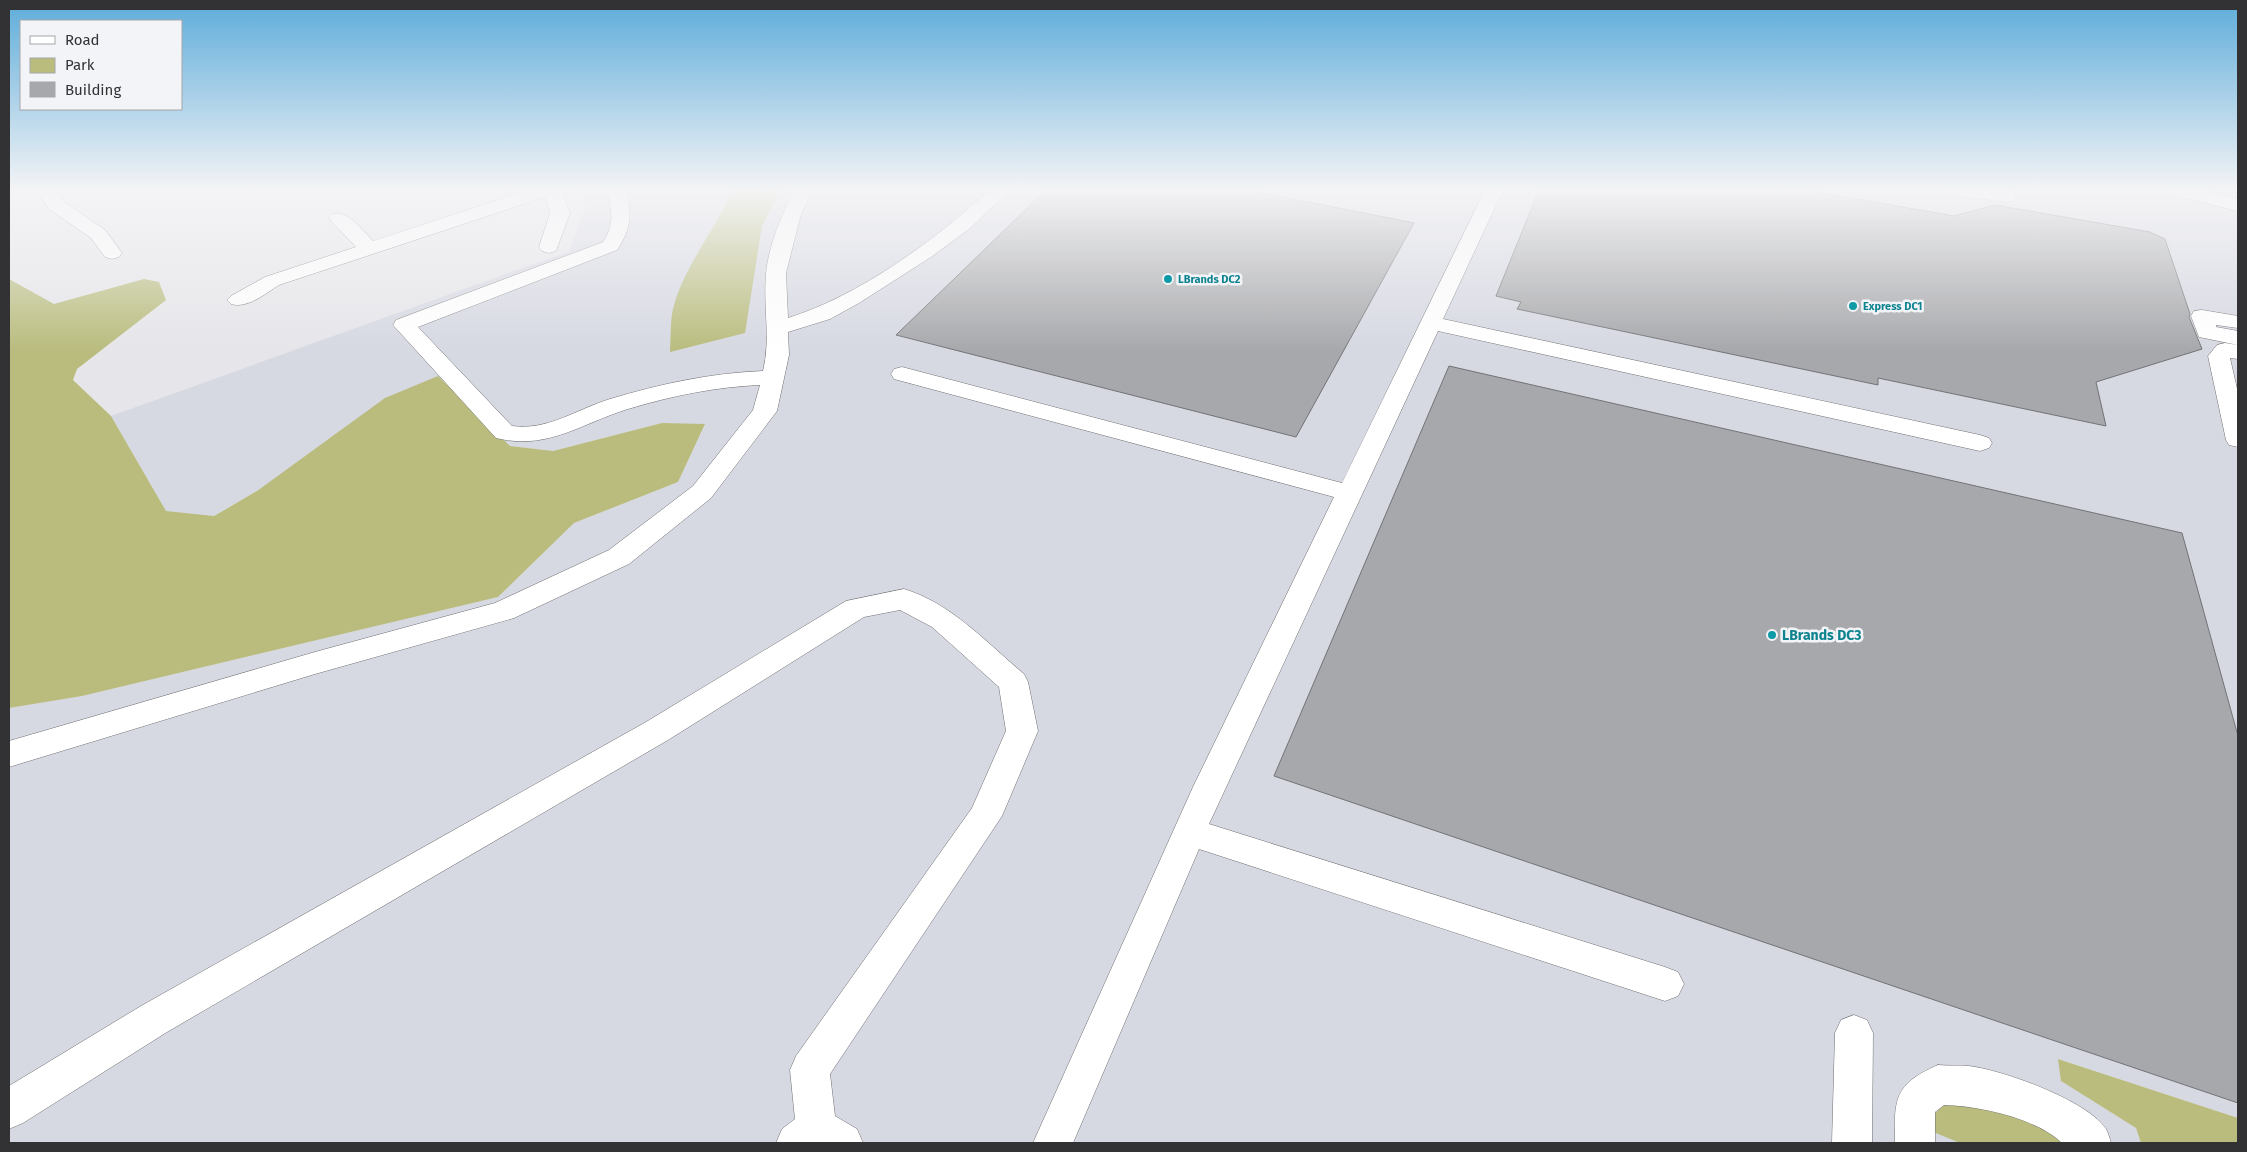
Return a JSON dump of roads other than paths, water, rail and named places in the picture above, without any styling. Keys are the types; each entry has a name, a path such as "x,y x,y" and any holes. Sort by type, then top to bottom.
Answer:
{"street":[{"path":"105,244 112,253"},
{"path":"365,244 369,248"},
{"path":"238,300 272,281 381,244"},
{"path":"612,244 404,325 506,433 524,436 553,432 586,416 629,401 696,384 731,378 773,377"},
{"path":"9,754 306,666 504,611 619,557 702,492 765,411 778,355 776,272 783,244"},
{"path":"778,328 822,314 852,299 937,244"},
{"path":"1053,1143 1190,832 1469,244"},
{"path":"2238,322 2202,316 2207,332 2238,338"},
{"path":"1431,323 1980,443"},
{"path":"2238,352 2226,350 2219,356 2238,440"},
{"path":"902,374 1349,494"},
{"path":"9,1109 154,1018 658,730 856,608 904,599 942,620 1013,682 1022,731 985,816 810,1070 818,1138"},
{"path":"1190,832 1665,984"},
{"path":"1852,1143 1854,1033"},
{"path":"1915,1143 1915,1103 1938,1085 1970,1086 2018,1098 2070,1123 2091,1143"}],"place":[{"name":"LBrands DC2","path":"1168,279"},
{"name":"Express DC1","path":"1853,306"},
{"name":"LBrands DC3","path":"1772,635"}]}
